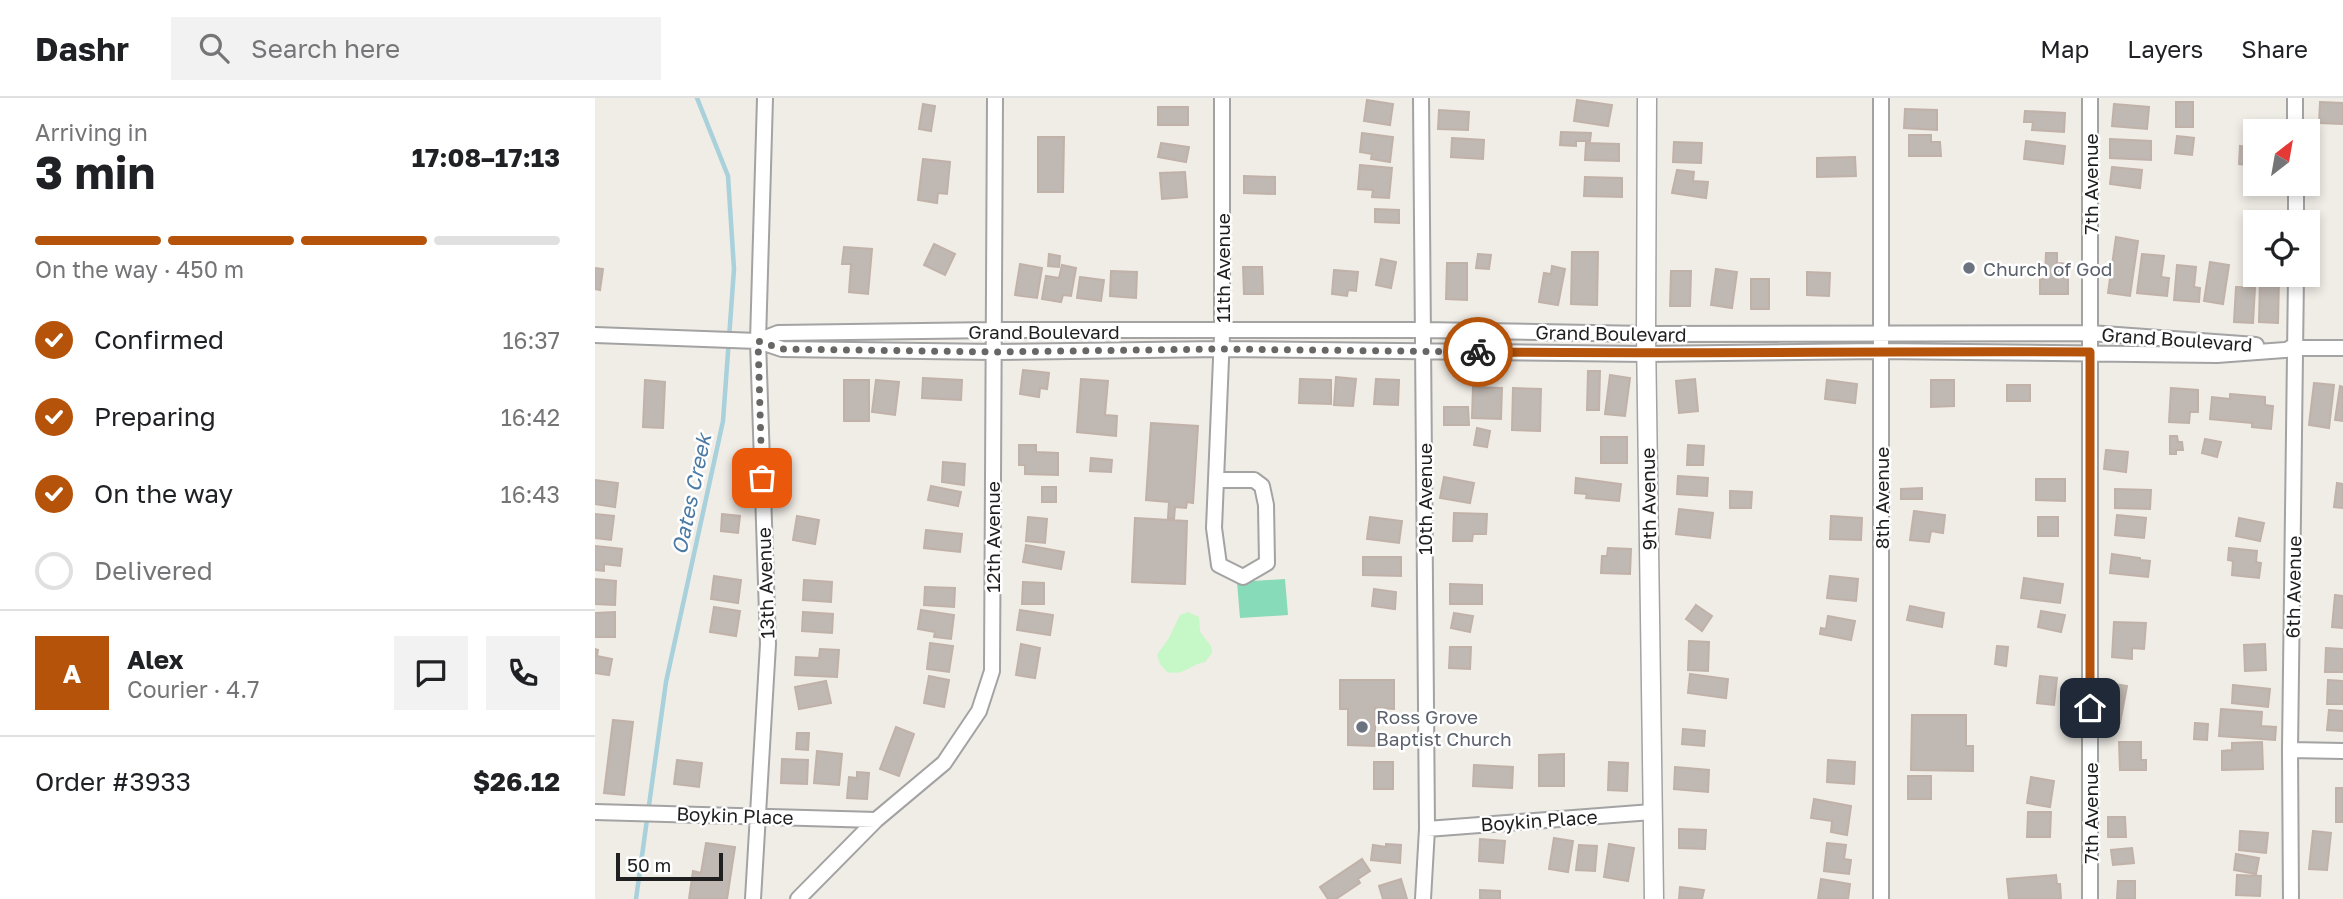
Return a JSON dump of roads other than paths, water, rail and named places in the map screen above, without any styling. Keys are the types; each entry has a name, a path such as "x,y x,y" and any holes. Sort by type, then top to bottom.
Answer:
{"street":[{"name":"13th Avenue","path":"753,899 768,644 758,341 765,98"},
{"name":"12th Avenue","path":"798,899 876,820 944,764 979,711 992,671 995,98"},
{"name":"11th Avenue","path":"1216,480 1254,480 1262,486 1267,526 1266,563 1243,577 1219,565 1214,528 1222,331 1222,98"},
{"name":"10th Avenue","path":"1421,98 1427,829 1423,899"},
{"name":"9th Avenue","path":"1647,98 1646,354 1654,899"},
{"name":"8th Avenue","path":"1881,98 1881,899"},
{"name":"7th Avenue","path":"2090,98 2090,899"},
{"path":"2295,98 2295,119"},
{"name":"6th Avenue","path":"2291,899 2290,750 2296,287"},
{"name":"Grand Boulevard","path":"758,341 778,333 994,330 1423,330 1646,334 2090,332 2297,349"},
{"name":"Grand Boulevard","path":"595,335 758,341 782,349 994,352 1221,349 1646,354 1880,351 2217,355 2343,348"},
{"path":"2290,750 2343,751"},
{"name":"Boykin Place","path":"595,812 876,820"},
{"name":"Boykin Place","path":"1427,829 1652,812"}],"waterway":[{"name":"Oates Creek","path":"636,899 666,682 723,421 734,269 728,176 697,98"}],"place":[{"name":"Church of God","path":"1969,268"},
{"name":"Ross Grove Baptist Church","path":"1362,727"}]}
